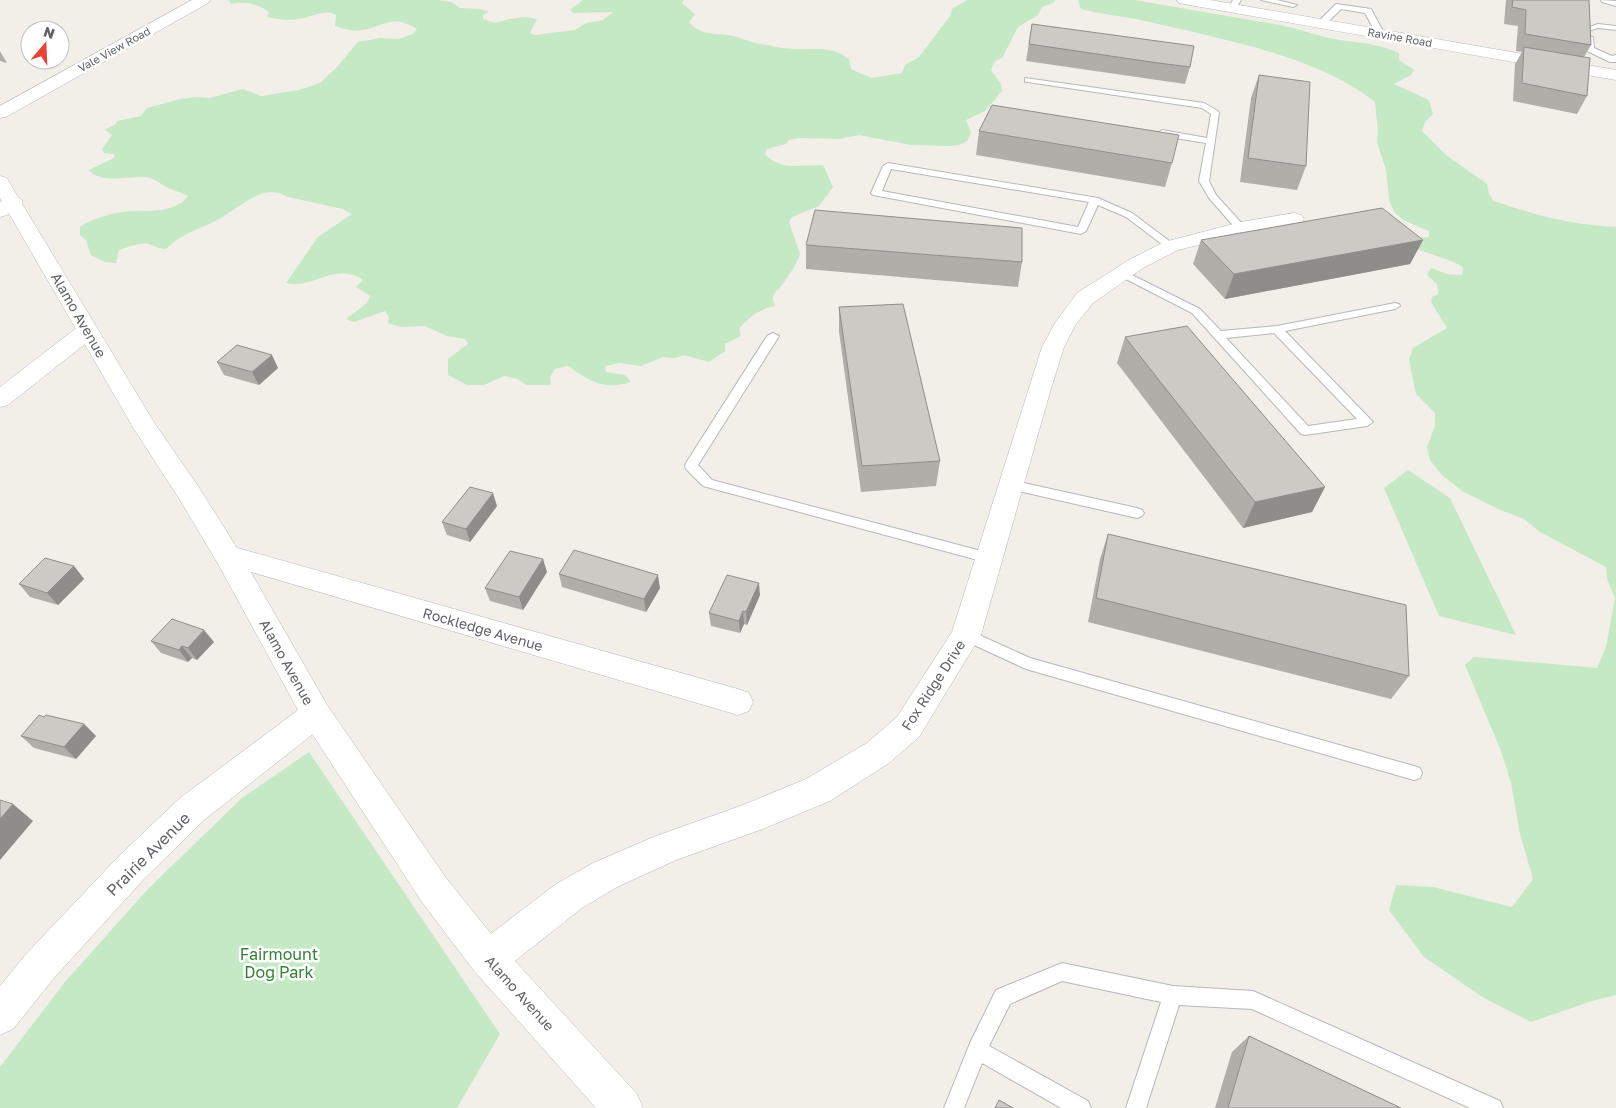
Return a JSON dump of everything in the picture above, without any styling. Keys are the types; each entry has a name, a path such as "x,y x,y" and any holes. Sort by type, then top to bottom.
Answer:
{"street":[{"name":"Vale View Road","path":"0,113 203,0"},
{"name":"Ravine Road","path":"1184,0 1292,8 1321,24 1380,34 1615,64"},
{"name":"Alamo Avenue","path":"4,198 146,429 228,555 316,714 434,890 488,959 623,1108"},
{"name":"Fox Ridge Drive","path":"488,959 569,896 605,875 668,847 748,819 818,790 878,753 908,727 966,635 1038,392 1053,347 1066,322 1085,298 1122,273 1170,246 1241,228 1294,219"},
{"path":"0,399 87,331"},
{"name":"Rockledge Avenue","path":"228,555 738,702"},
{"name":"Prairie Avenue","path":"0,1016 47,958 131,868 192,809 316,714"}],"lane":[{"path":"1265,0 1292,8"},
{"path":"1371,0 1368,11 1380,34"},
{"path":"1605,0 1616,4"},
{"path":"1321,24 1340,3 1368,11"},
{"path":"1615,64 1590,49 1588,33 1598,26 1616,28"},
{"path":"1028,80 1204,106 1216,113 1204,181 1212,196 1241,228"},
{"path":"1152,131 1211,141"},
{"path":"1095,200 1082,231 876,192 888,166 1095,200 1129,215 1170,246"},
{"path":"1122,273 1196,311 1306,431 1367,422 1277,329"},
{"path":"1217,335 1277,329 1395,306"},
{"path":"772,336 691,466 708,483 988,558"},
{"path":"1010,485 1137,513"},
{"path":"966,635 1026,663 1414,773"},
{"path":"954,1108 977,1050 1003,997 1062,972 1173,995 1253,1000 1493,1108"},
{"path":"1136,1108 1173,995"},
{"path":"977,1050 1082,1108"}],"green space":[{"path":"229,0 437,0 452,2 460,8 481,9 489,12 483,15 483,19 495,23 521,17 537,19 530,33 534,35 575,30 586,23 603,20 613,12 573,13 570,10 583,0 684,0 682,3 695,14 689,22 697,29 782,48 830,50 849,59 851,69 871,78 902,73 905,65 919,57 950,16 952,9 967,0 1055,0 1053,3 1042,7 1038,15 1018,27 1002,58 995,61 991,70 1001,84 1002,91 985,111 966,120 971,133 967,141 959,145 948,146 911,145 859,135 838,139 800,138 789,140 786,144 767,149 765,154 771,160 785,165 823,165 833,187 819,206 792,217 789,222 800,254 790,274 774,294 775,306 759,311 751,317 739,329 741,336 725,344 725,351 709,362 684,355 675,358 663,357 641,366 619,363 605,366 606,372 625,375 631,382 621,385 598,383 568,366 555,369 550,377 551,385 526,385 518,379 504,376 484,385 467,385 448,375 448,359 468,344 465,339 447,336 425,326 401,327 388,323 389,317 385,311 354,322 346,319 367,303 370,296 356,287 362,279 342,273 306,283 286,283 318,237 352,214 343,209 269,192 252,198 219,219 185,235 166,249 149,244 134,245 119,250 116,263 105,262 91,255 86,240 80,235 80,227 86,223 120,213 163,210 177,205 188,196 151,178 106,178 99,177 89,170 114,158 115,154 104,153 102,149 112,135 105,130 116,124 117,121 141,116 147,108 180,99 209,98 243,89 261,96 299,90 320,83 337,67 358,42 380,38 399,39 413,34 417,29 396,21 363,30 349,30 335,26 336,15 331,13 286,20 267,17 269,12 260,7 246,3 231,4"},
{"path":"1078,0 1135,0 1285,26 1329,38 1390,49 1399,53 1399,60 1414,70 1411,75 1394,84 1429,100 1433,114 1425,122 1422,131 1446,155 1487,184 1489,194 1494,201 1554,218 1584,224 1616,227 1616,995 1592,1001 1531,1022 1484,998 1424,957 1389,910 1396,885 1433,887 1512,907 1533,879 1520,834 1511,783 1501,751 1465,665 1474,657 1597,668 1606,647 1615,598 1607,579 1606,567 1540,532 1524,519 1498,509 1462,491 1442,475 1430,460 1427,447 1435,426 1435,413 1416,394 1409,360 1413,348 1447,328 1431,302 1432,297 1438,294 1437,284 1427,275 1431,268 1447,274 1462,275 1463,267 1417,249 1417,238 1429,237 1429,231 1403,220 1394,212 1389,199 1386,170 1377,142 1375,102 1351,85 1324,71 1294,60 1232,41 1141,20 1081,9"},
{"path":"1408,470 1450,498 1516,635 1439,616 1384,488"},
{"name":"Fairmount Dog Park","path":"309,752 500,1034 457,1108 0,1108 0,1067 65,982 147,890 242,798"}],"building":[{"path":"1513,0 1589,0 1591,45 1525,34 1526,10 1512,7"},
{"path":"1032,24 1194,46 1190,67 1029,44"},
{"path":"1524,47 1590,58 1587,96 1522,83"},
{"path":"1259,75 1310,82 1306,166 1248,158"},
{"path":"992,105 1179,135 1172,163 979,131"},
{"path":"1382,208 1423,240 1234,274 1201,240"},
{"path":"815,210 1022,228 1022,262 806,245"},
{"path":"903,304 940,461 862,466 839,307"},
{"path":"1187,326 1325,487 1255,502 1125,337"},
{"path":"237,345 272,355 252,372 217,362"},
{"path":"470,487 493,493 466,529 442,522"},
{"path":"1108,534 1406,605 1409,676 1096,598"},
{"path":"574,550 658,575 644,599 559,574"},
{"path":"510,551 543,559 519,597 485,588"},
{"path":"45,558 74,566 47,593 19,584"},
{"path":"727,575 759,583 746,612 743,611 739,621 709,613"},
{"path":"172,619 204,630 188,648 182,646 179,650 151,641"},
{"path":"39,715 84,724 64,747 21,736"},
{"path":"0,800 13,804 0,819"},
{"path":"1249,1036 1401,1108 1228,1108"},
{"path":"999,1100 1013,1108 995,1108"}]}
